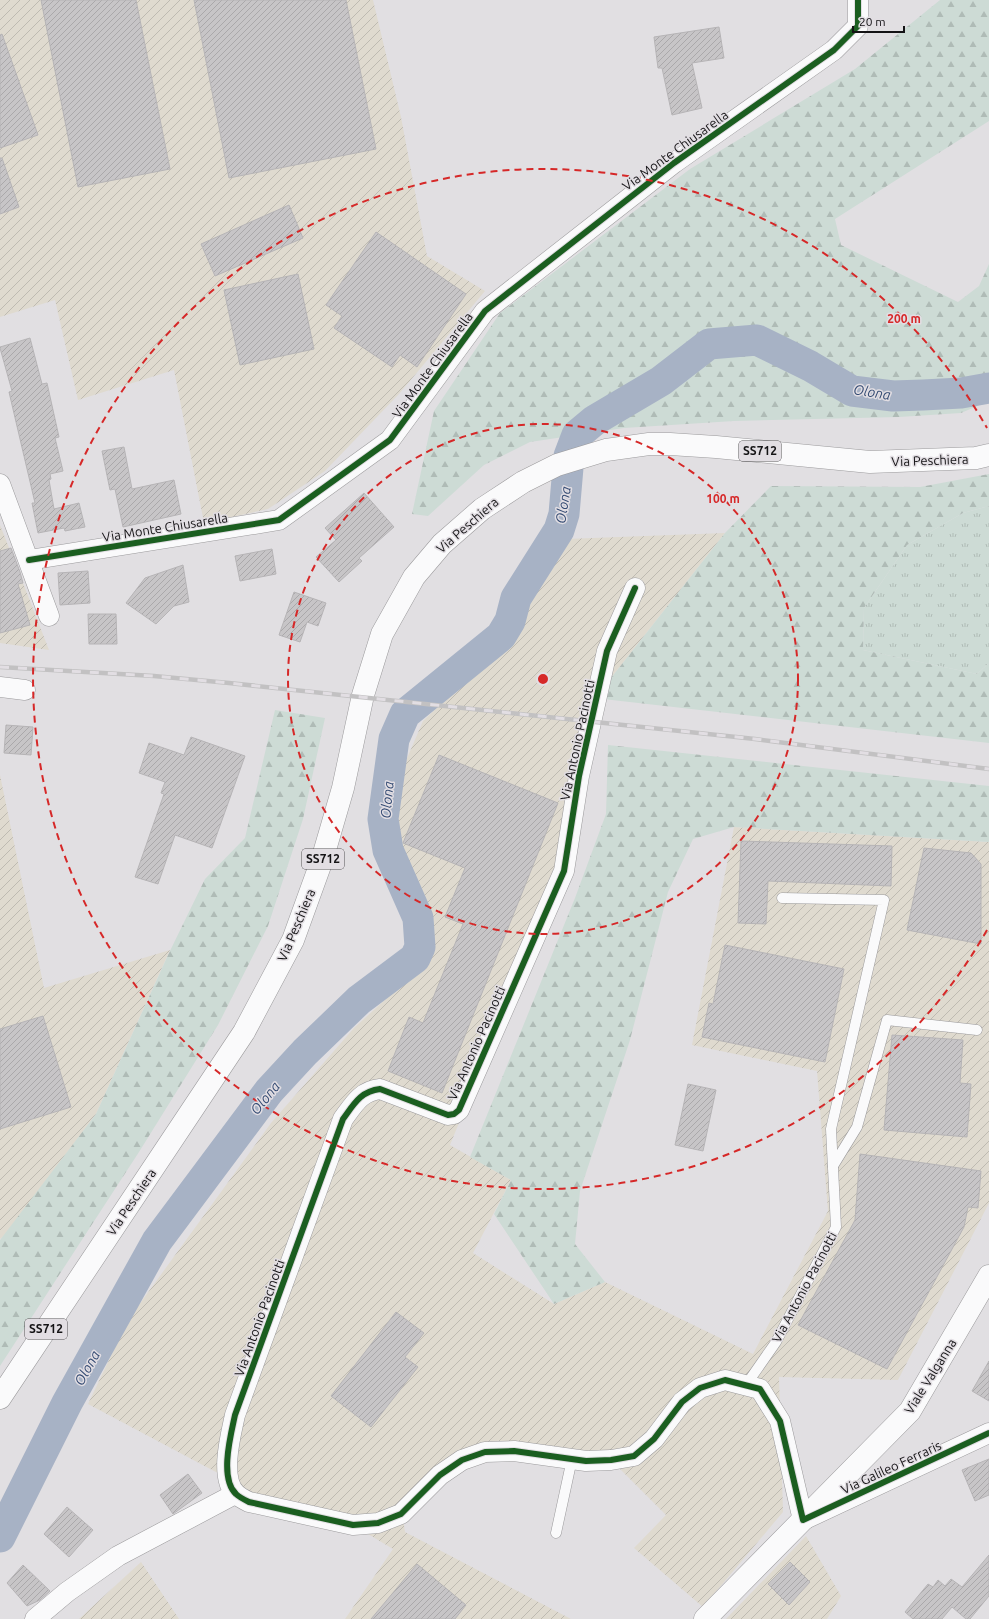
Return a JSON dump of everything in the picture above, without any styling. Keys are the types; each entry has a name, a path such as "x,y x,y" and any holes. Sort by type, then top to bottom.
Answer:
{"main road":[{"name":"Via Peschiera","path":"0,1398 244,1032 293,940 322,860 343,788 363,695 382,634 404,593 428,560 461,527 500,496 564,463 606,450 649,444 716,447 870,462 976,458 989,455"},
{"name":"Viale Valganna","path":"705,1619 910,1411 989,1276"}],"street":[{"name":"Via Monte Chiusarella","path":"29,560 279,520 390,440 485,311 674,163 834,50 858,26 858,0"},
{"path":"0,484 5,511 29,560 49,616"},
{"name":"Via Antonio Pacinotti","path":"235,1494 229,1479 227,1457 235,1415 343,1119 358,1098 369,1090 380,1089 448,1115 454,1114 459,1110 564,872 579,776 607,652 635,588"},
{"path":"0,687 25,690"},
{"path":"36,1619 67,1592 118,1556 235,1494 249,1502 353,1525 378,1523 401,1514 440,1475 462,1460 486,1452 514,1451 586,1460 611,1460 634,1456 654,1439 682,1402 700,1388 726,1380 760,1389 780,1421 803,1520"},
{"name":"Via Galileo Ferraris","path":"803,1520 989,1433"}],"lane":[{"name":"Via Antonio Pacinotti","path":"746,1385 776,1342 836,1227 831,1129 884,900 782,898"},
{"path":"833,1166 857,1127 887,1020 977,1030"},
{"path":"556,1533 572,1458"}],"shaded area":[{"path":"0,0 373,0 401,117 427,256 485,291 399,394 325,471 268,509 204,523 174,370 78,400 55,300 0,317"},
{"path":"0,525 23,583 49,650 0,643"},
{"path":"725,533 607,683 562,870 450,1145 511,1180 473,1253 554,1304 605,1282 753,1354 828,1211 817,1071 692,1045 734,827 989,842 989,1203 898,1380 779,1377 783,1512 703,1607 634,1548 666,1515 611,1460 485,1452 402,1511 405,1532 571,1619 345,1619 393,1549 353,1525 249,1502 229,1479 88,1404 128,1320 271,1123 354,1028 420,968 429,918 400,839 396,784 423,721 507,641 566,539"},
{"path":"0,775 44,988 170,950 96,1114 6,1234 0,1239"},
{"path":"806,1536 841,1596 827,1619 726,1619"},
{"path":"141,1562 179,1619 79,1619"}],"green space":[{"path":"940,0 989,0 989,121 835,219 841,245 958,302 979,286 989,264 989,401 961,413 899,417 734,421 624,428 530,442 484,465 428,516 412,514 434,411 500,313 690,169 855,69"},
{"path":"989,474 989,506 963,513 907,545 864,608 863,650 977,674 989,663 989,743 603,699 607,683 725,533 771,486 920,487"},
{"path":"989,506 989,663 977,674 863,650 864,608 907,545 963,513"},
{"path":"275,710 325,718 303,819 268,926 218,1025 139,1152 0,1366 0,1240 96,1114 168,955 205,879 245,838"},
{"path":"608,745 989,786 989,842 734,827 693,839 668,892 630,1040 580,1191 575,1244 605,1282 554,1304 494,1214 511,1180 470,1157 575,898 606,814"}],"building":[{"path":"41,0 136,0 170,169 78,187"},
{"path":"194,0 346,0 376,149 229,178"},
{"path":"719,27 724,58 692,63 702,108 672,115 662,68 658,68 654,37"},
{"path":"2,34 38,135 0,148 0,35"},
{"path":"0,158 2,158 19,207 0,214"},
{"path":"289,205 303,238 215,276 201,244"},
{"path":"376,232 466,294 417,367 400,355 392,367 334,328 342,316 326,305"},
{"path":"298,274 314,349 240,365 224,290"},
{"path":"30,338 42,384 47,383 59,437 55,438 63,471 50,474 51,479 49,480 54,509 79,503 85,527 65,531 64,528 38,533 32,503 35,503 9,392 12,391 0,348"},
{"path":"124,447 132,489 174,480 181,514 123,527 115,489 110,490 102,451"},
{"path":"364,493 394,527 359,558 362,561 339,582 316,557 336,540 325,528"},
{"path":"11,548 23,583 18,584 30,625 0,633 0,551"},
{"path":"272,549 276,574 240,581 235,556"},
{"path":"183,565 189,602 174,606 156,624 126,603 145,578"},
{"path":"88,571 90,603 60,605 58,573"},
{"path":"294,592 326,603 318,626 307,622 300,642 279,635"},
{"path":"88,614 116,614 117,644 89,644"},
{"path":"6,725 33,727 31,755 4,753"},
{"path":"191,737 245,756 212,848 175,835 158,884 135,877 164,794 161,793 165,782 139,773 149,743 184,755"},
{"path":"439,755 558,803 442,1093 388,1071 409,1017 423,1023 463,924 445,917 465,868 403,843"},
{"path":"741,841 892,846 891,886 768,881 766,924 738,923"},
{"path":"924,848 971,853 981,864 981,944 907,930"},
{"path":"725,945 844,969 825,1062 702,1037 709,1003 713,1004"},
{"path":"43,1016 71,1107 0,1129 0,1029"},
{"path":"892,1035 963,1040 960,1083 971,1084 967,1137 884,1130"},
{"path":"688,1084 716,1090 703,1151 675,1145"},
{"path":"860,1154 981,1171 978,1208 968,1207 964,1227 887,1369 798,1325 855,1220"},
{"path":"396,1312 424,1333 405,1357 418,1367 371,1427 331,1396"},
{"path":"989,1361 989,1401 972,1391"},
{"path":"989,1459 989,1495 975,1501 962,1470"},
{"path":"188,1474 202,1493 173,1514 160,1495"},
{"path":"67,1507 93,1530 69,1557 44,1534"},
{"path":"989,1555 989,1596 970,1619 966,1619 952,1607 942,1619 913,1619 905,1612 928,1584 933,1587 938,1580 945,1586 951,1579 962,1587"},
{"path":"790,1562 810,1582 789,1605 768,1584"},
{"path":"417,1564 466,1605 455,1619 371,1619"},
{"path":"23,1565 50,1591 40,1600 27,1606 7,1583"}],"waterway":[{"name":"Olona","path":"0,1537 67,1403 157,1241 269,1091 305,1052 359,1000 415,958 420,947 418,918 388,850 383,819 394,739 405,714 501,636 510,621 516,598 559,530 564,514 569,456 577,435 595,420 661,381 709,344 757,340 810,366 852,391 893,396 961,393 989,388"}],"railway":[{"path":"0,667 154,676 229,683 755,739 989,769"}],"cycle path":[{"path":"29,560 279,520 390,440 485,311 674,163 834,50 858,26 858,0"},
{"path":"635,588 607,651 579,776 564,871 459,1110 454,1114 448,1115 380,1089 368,1092 358,1099 343,1119 235,1415 229,1444 227,1467 231,1487 237,1495 249,1502 353,1525 378,1523 401,1514 440,1475 462,1460 485,1452 514,1451 586,1461 611,1460 634,1456 654,1439 682,1402 700,1388 725,1380 760,1389 780,1421 803,1520 989,1433"}]}
